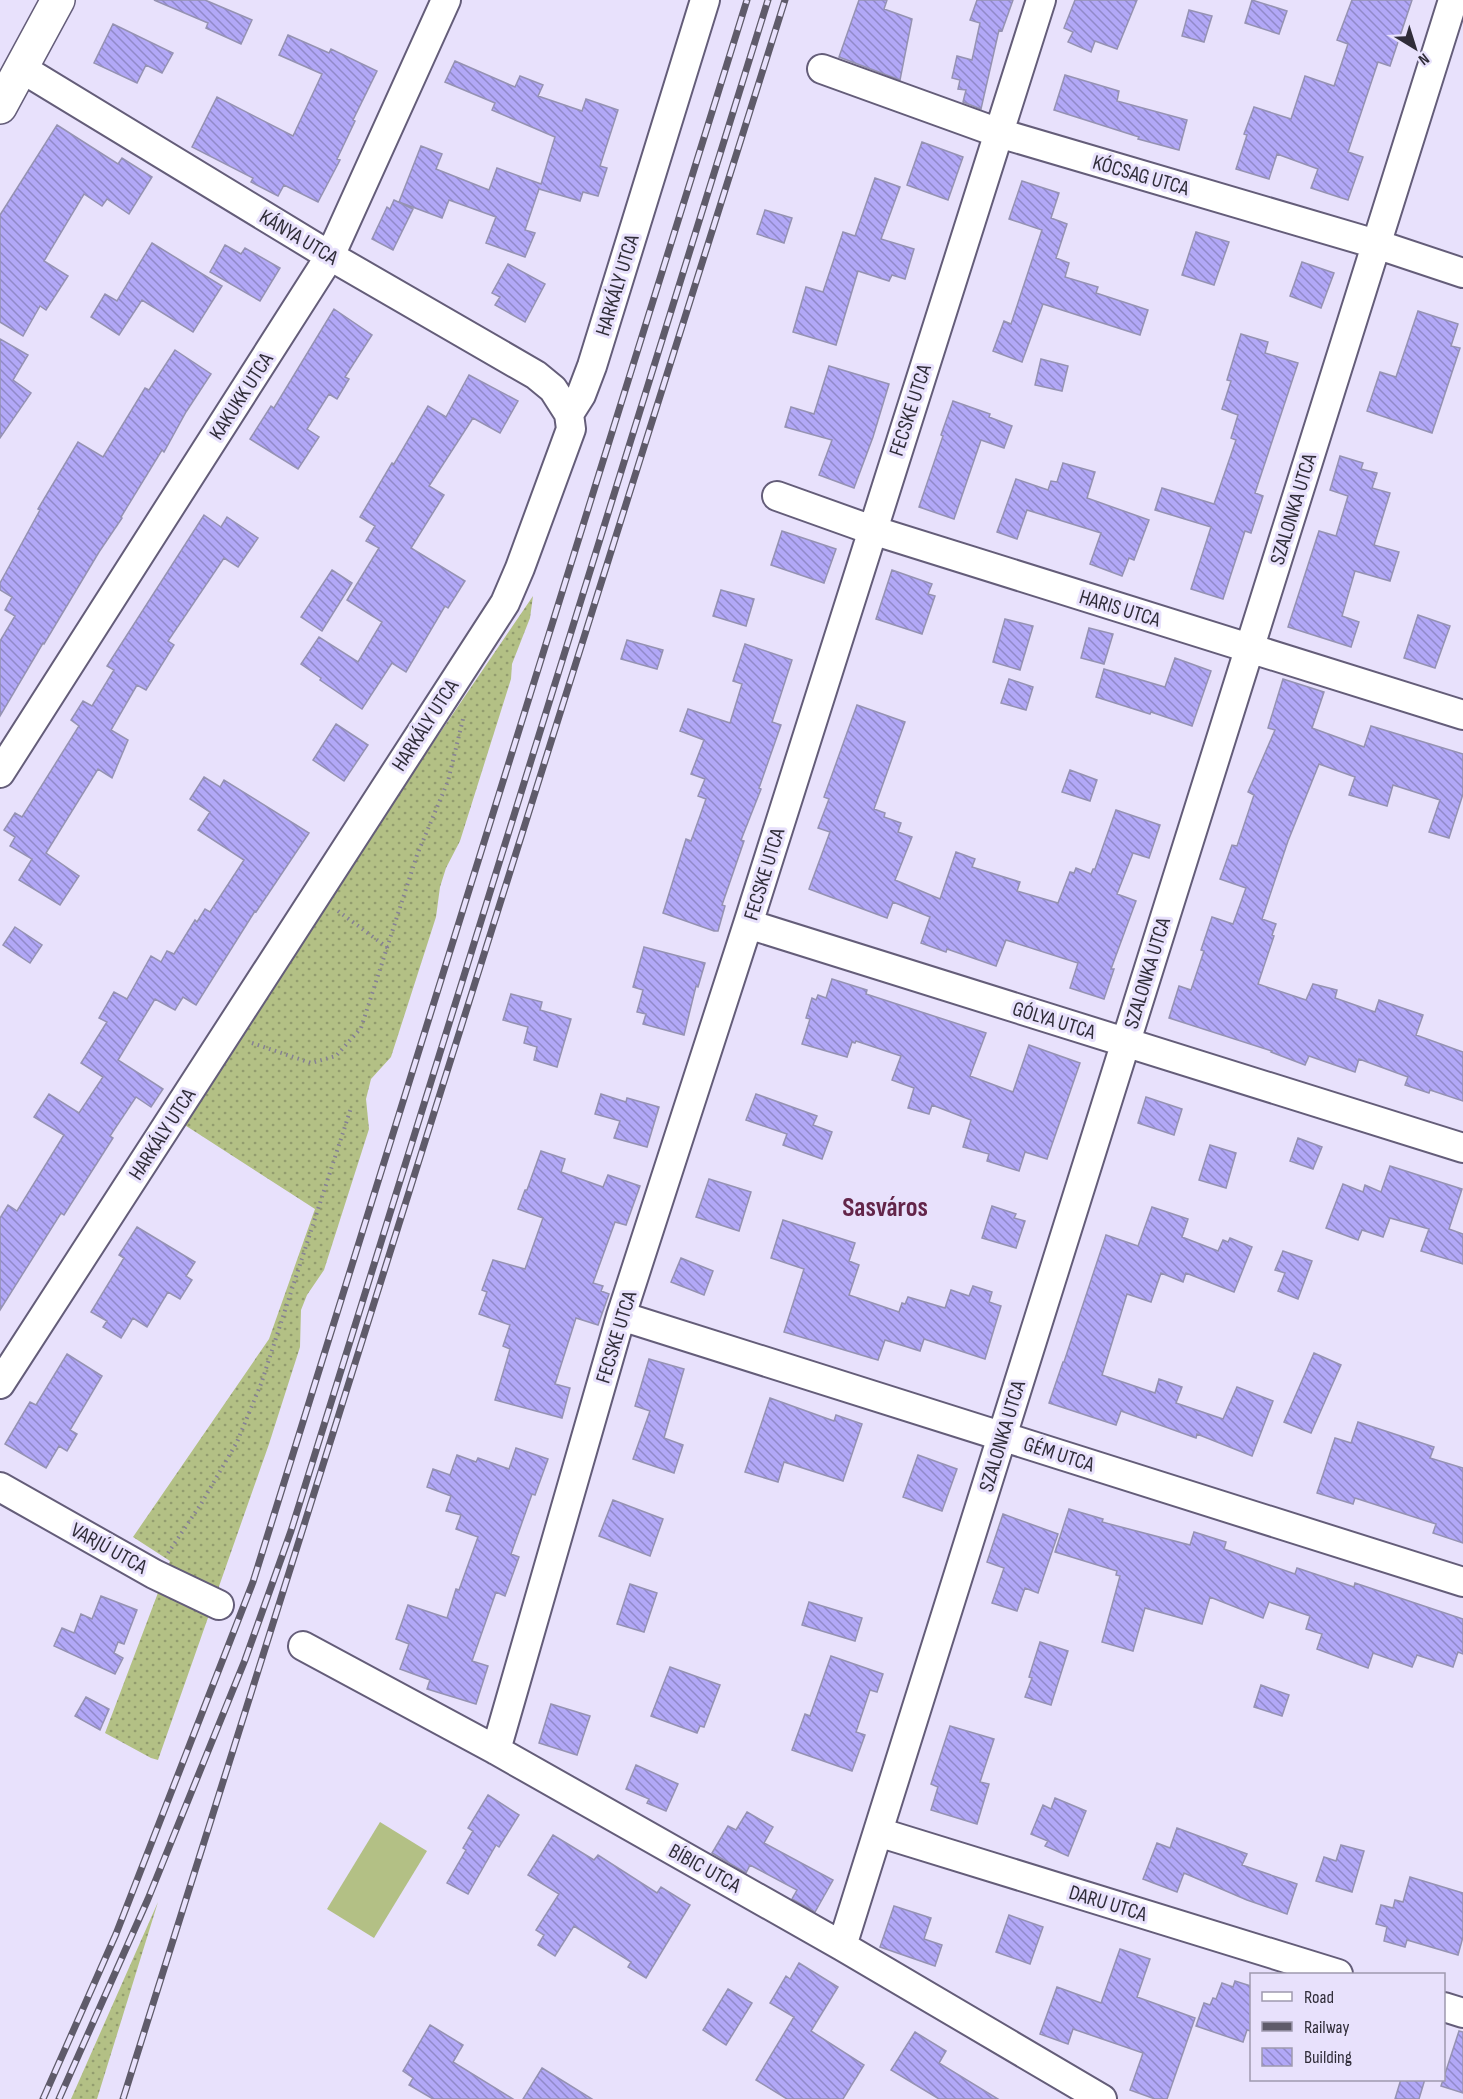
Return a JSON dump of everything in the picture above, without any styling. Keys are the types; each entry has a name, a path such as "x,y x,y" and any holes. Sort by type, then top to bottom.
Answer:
{"main road":[{"path":"0,107 58,0"}],"street":[{"name":"KAKUKK UTCA","path":"0,774 330,256 446,0"},
{"name":"HARKÁLY UTCA","path":"0,1384 505,603 571,429 569,414 581,395 592,366 705,0"},
{"name":"FECSKE UTCA","path":"496,1750 621,1316 748,924 1041,0"},
{"name":"SZALONKA UTCA","path":"842,1946 1453,0"},
{"name":"KÁNYA UTCA","path":"21,68 330,256 537,375 553,389 569,414"},
{"name":"KÓCSAG UTCA","path":"822,69 999,133 1376,244 1463,273"},
{"name":"HARIS UTCA","path":"777,496 872,530 1463,715"},
{"name":"GÓLYA UTCA","path":"748,924 1463,1148"},
{"name":"GÉM UTCA","path":"621,1316 1463,1582"},
{"name":"VARJÚ UTCA","path":"0,1487 154,1574 219,1605"},
{"name":"BÍBIC UTCA","path":"303,1646 496,1750 842,1946 1102,2099"},
{"name":"DARU UTCA","path":"878,1832 1335,1973"},
{"path":"1445,2008 1463,2013"}],"path":[{"path":"226,1035 311,1063 336,1056 361,1028 417,855 448,782 463,724 463,710 447,691"},
{"path":"316,895 388,948"},
{"path":"154,1574 201,1504 237,1442 261,1384 351,1108"}],"green space":[{"path":"533,596 530,618 512,664 511,679 460,841 446,868 440,887 436,917 391,1057 371,1079 366,1099 369,1129 324,1270 307,1295 301,1310 300,1347 269,1444 158,1760 151,1758 105,1733 170,1561 133,1537 269,1339 315,1209 177,1120"},
{"path":"380,1822 427,1851 374,1938 327,1909"},
{"path":"158,1902 97,2099 71,2099"}],"building":[{"path":"154,0 205,0 252,20 241,44 206,28 208,23"},
{"path":"859,0 887,0 884,9 912,19 900,80 839,57"},
{"path":"977,0 1013,0 1002,31 999,30 981,109 963,102 966,90 958,89 960,80 952,78 957,56 972,60 980,23 970,20"},
{"path":"1075,0 1137,0 1117,49 1095,41 1091,52 1068,42 1073,32 1064,28"},
{"path":"1252,0 1287,11 1279,34 1245,23"},
{"path":"1352,0 1412,0 1390,66 1378,62 1348,152 1363,157 1348,200 1311,188 1318,169 1277,154 1269,179 1236,169 1247,135 1244,134 1254,107 1291,119 1305,76 1334,86 1348,44 1337,40"},
{"path":"1189,10 1212,16 1204,42 1182,36"},
{"path":"113,24 173,53 162,73 146,65 137,83 94,63"},
{"path":"288,35 329,53 331,49 377,71 353,120 355,121 337,159 340,160 318,202 284,185 278,196 251,182 253,178 192,147 217,97 293,136 322,74 279,55"},
{"path":"455,61 515,87 520,76 543,85 538,96 582,111 586,99 618,110 600,166 607,168 598,196 583,192 580,201 539,189 525,230 535,233 525,257 486,243 496,217 449,200 442,218 399,202 421,146 442,154 436,169 489,190 497,168 541,184 555,137 492,110 495,103 445,82"},
{"path":"1065,75 1119,91 1117,101 1187,120 1179,150 1138,139 1139,137 1054,110"},
{"path":"57,125 118,164 122,158 152,177 129,214 107,199 102,206 84,194 44,261 68,276 46,310 40,306 23,336 0,322 0,215"},
{"path":"922,142 963,157 948,200 907,185"},
{"path":"875,178 900,187 881,239 914,249 905,279 892,275 889,281 858,271 836,345 793,332 806,287 823,292 843,232 855,236"},
{"path":"1022,181 1059,193 1051,218 1067,224 1056,258 1069,263 1065,277 1098,287 1096,293 1148,310 1140,335 1043,304 1022,362 993,351 1004,321 1011,324 1042,230 1009,219"},
{"path":"394,200 413,209 393,250 372,239 387,207 390,209"},
{"path":"765,210 792,218 784,243 757,234"},
{"path":"1196,232 1229,242 1214,285 1182,275"},
{"path":"152,243 222,286 193,332 142,300 119,335 91,317 105,294 117,301"},
{"path":"225,245 241,254 245,248 280,268 260,301 210,272"},
{"path":"1302,262 1334,273 1321,308 1290,296"},
{"path":"508,264 545,284 525,322 495,305 500,297 492,293"},
{"path":"334,309 372,335 345,377 349,379 337,399 329,394 307,429 319,437 298,469 250,439 271,406 274,408"},
{"path":"1418,311 1458,324 1451,346 1460,348 1432,433 1367,411 1380,372 1396,377"},
{"path":"1241,334 1268,342 1265,353 1298,363 1255,493 1263,496 1251,533 1245,531 1223,599 1191,589 1211,527 1155,510 1162,488 1214,504 1236,440 1231,438 1238,415 1222,409 1231,381 1227,380"},
{"path":"0,339 28,355 13,380 31,393 0,438"},
{"path":"175,350 211,374 99,552 0,716 0,641 15,616 5,610 12,597 0,590 0,583 40,510 38,509 78,442 103,457 145,388 149,390"},
{"path":"1041,359 1068,366 1062,391 1035,385"},
{"path":"829,366 889,384 854,488 819,475 832,440 785,427 791,407 814,414"},
{"path":"469,375 518,401 500,433 473,418 429,486 444,495 411,548 465,581 448,608 445,606 406,672 392,663 362,709 301,664 319,637 358,662 382,622 347,600 379,548 366,541 375,526 360,517 428,406 446,417"},
{"path":"953,401 990,414 989,417 1012,426 1004,448 981,440 954,519 919,507"},
{"path":"1340,456 1363,463 1361,469 1377,473 1372,488 1390,493 1374,545 1399,552 1390,581 1355,571 1342,616 1359,622 1351,647 1288,627 1319,531 1336,536 1348,496 1330,490"},
{"path":"1063,463 1095,472 1087,498 1149,520 1134,560 1129,558 1122,576 1090,564 1101,533 1027,510 1017,539 997,532 1016,479 1048,490 1051,481 1057,482"},
{"path":"204,515 221,527 227,517 258,538 238,567 224,558 168,641 174,645 146,690 137,685 111,730 128,740 112,778 98,769 46,853 79,876 60,905 19,880 32,859 10,846 15,837 4,830 15,813 22,817 79,726 71,720 83,701 92,706 114,670 107,666"},
{"path":"782,531 836,549 824,583 771,565"},
{"path":"332,570 352,583 322,631 301,617"},
{"path":"892,570 932,584 928,594 935,596 922,634 876,619"},
{"path":"721,590 754,599 746,626 713,616"},
{"path":"1418,615 1450,626 1435,668 1404,658"},
{"path":"1005,619 1033,626 1020,670 993,662"},
{"path":"1089,628 1113,634 1104,664 1081,658"},
{"path":"627,640 663,650 657,669 621,659"},
{"path":"745,644 792,660 772,722 781,725 759,788 761,789 741,840 744,841 722,905 725,906 718,931 714,931 663,913 686,839 691,841 706,799 698,796 705,779 691,774 704,740 680,731 688,709 730,723 742,684 733,681"},
{"path":"1175,658 1211,671 1192,726 1096,697 1104,669 1165,687"},
{"path":"1009,679 1033,687 1026,710 1001,703"},
{"path":"1283,679 1324,692 1312,728 1364,747 1371,726 1463,754 1463,794 1449,838 1429,832 1440,800 1393,785 1387,806 1349,795 1355,777 1319,764 1288,841 1262,919 1276,924 1258,984 1306,1000 1313,984 1337,990 1335,998 1375,1012 1379,1000 1423,1015 1416,1035 1463,1052 1463,1101 1430,1090 1429,1093 1405,1085 1408,1077 1359,1059 1355,1072 1309,1056 1305,1065 1272,1051 1169,1018 1179,986 1191,990 1212,917 1233,924 1246,888 1220,879 1232,845 1237,846 1254,795 1248,792 1275,730 1268,728"},
{"path":"857,705 905,722 874,809 885,813 884,817 901,823 898,832 912,837 895,880 940,899 956,852 975,859 972,867 1020,882 1017,891 1058,903 1070,872 1074,873 1076,868 1091,874 1095,869 1116,810 1160,825 1149,858 1133,853 1117,894 1136,901 1111,969 1114,969 1104,999 1070,988 1078,963 1006,940 996,966 947,949 946,952 921,943 930,917 893,902 887,918 809,889 830,832 818,828 829,799 824,797"},
{"path":"336,724 368,745 344,781 313,760"},
{"path":"1070,770 1097,780 1090,801 1062,792"},
{"path":"204,777 220,787 224,780 309,833 255,911 196,1005 183,997 175,1010 155,999 118,1060 163,1089 151,1107 136,1097 110,1136 113,1138 64,1215 61,1213 0,1310 0,1218 8,1205 17,1211 64,1135 34,1117 49,1094 79,1113 103,1077 81,1063 107,1022 99,1018 114,992 127,999 151,956 161,962 167,951 174,954 195,920 197,922 205,909 210,912 244,860 198,830 210,812 190,799"},
{"path":"15,927 42,945 30,963 3,945"},
{"path":"644,947 705,963 698,987 696,986 684,1035 643,1024 646,1014 637,1012 643,990 633,987"},
{"path":"832,979 867,990 866,994 986,1033 970,1076 1013,1092 1029,1045 1080,1063 1047,1159 1025,1152 1019,1171 987,1161 989,1154 963,1147 971,1120 932,1105 929,1114 908,1108 914,1088 892,1080 901,1056 856,1041 852,1042 847,1057 802,1044 810,1019 806,1018 812,998 816,1000 818,995 826,998"},
{"path":"511,994 542,1002 540,1010 571,1019 557,1067 534,1060 537,1047 524,1043 528,1027 503,1020"},
{"path":"601,1094 626,1102 627,1098 659,1107 647,1147 614,1138 620,1121 595,1114"},
{"path":"756,1094 817,1116 813,1125 832,1132 822,1159 783,1145 787,1134 746,1120"},
{"path":"1146,1097 1182,1109 1174,1135 1138,1123"},
{"path":"1298,1138 1322,1147 1313,1169 1290,1161"},
{"path":"1210,1145 1236,1153 1226,1188 1199,1180"},
{"path":"541,1151 565,1159 561,1172 603,1187 608,1175 640,1186 626,1225 615,1222 593,1283 603,1286 601,1291 609,1294 598,1325 576,1318 555,1384 570,1388 562,1418 495,1400 510,1349 503,1346 510,1325 479,1314 487,1292 482,1290 493,1260 525,1269 543,1218 518,1209"},
{"path":"1390,1166 1462,1189 1449,1229 1463,1234 1463,1264 1421,1251 1429,1229 1390,1218 1383,1237 1362,1230 1358,1240 1326,1228 1343,1184 1363,1192 1365,1185 1381,1192"},
{"path":"709,1179 751,1192 739,1231 696,1217"},
{"path":"992,1206 1016,1214 1014,1218 1025,1221 1016,1248 982,1238"},
{"path":"1152,1207 1188,1219 1182,1237 1218,1251 1223,1240 1228,1242 1230,1238 1252,1247 1234,1292 1186,1273 1183,1282 1161,1273 1151,1302 1127,1294 1102,1375 1155,1393 1159,1379 1182,1387 1176,1403 1223,1419 1237,1387 1273,1401 1252,1456 1197,1434 1196,1438 1121,1411 1116,1425 1049,1403 1106,1235 1138,1246"},
{"path":"783,1220 855,1243 849,1261 859,1265 849,1295 899,1312 902,1303 905,1304 908,1297 945,1308 951,1290 969,1296 973,1286 992,1292 989,1302 1001,1306 985,1359 924,1339 920,1351 885,1340 878,1360 784,1332 804,1269 771,1258"},
{"path":"137,1227 195,1262 186,1276 192,1280 180,1299 168,1292 147,1327 133,1318 121,1338 103,1327 107,1321 91,1312 124,1258 119,1255"},
{"path":"1283,1251 1312,1261 1298,1299 1278,1291 1285,1273 1275,1270"},
{"path":"681,1258 713,1271 704,1295 671,1282"},
{"path":"1314,1353 1341,1365 1311,1433 1284,1422"},
{"path":"67,1354 102,1376 70,1430 77,1434 67,1451 59,1446 46,1468 5,1444 30,1402 36,1405"},
{"path":"649,1359 684,1369 664,1438 683,1445 674,1473 633,1459 650,1411 635,1406"},
{"path":"770,1398 834,1421 836,1415 862,1424 843,1481 784,1462 778,1482 745,1472"},
{"path":"1358,1422 1434,1447 1430,1458 1463,1468 1463,1543 1433,1533 1436,1524 1355,1498 1353,1504 1317,1493 1335,1438 1351,1443"},
{"path":"516,1448 548,1459 535,1495 532,1494 511,1554 519,1557 505,1596 496,1592 472,1661 488,1666 476,1704 427,1689 430,1680 400,1669 409,1644 396,1639 408,1605 447,1618 456,1589 459,1590 478,1537 456,1529 461,1515 446,1511 451,1496 427,1487 433,1469 450,1475 457,1455 476,1462 478,1458 509,1469"},
{"path":"918,1455 957,1469 942,1511 903,1497"},
{"path":"613,1500 663,1519 650,1556 599,1536"},
{"path":"1069,1509 1103,1519 1102,1522 1190,1545 1194,1532 1226,1542 1224,1549 1295,1574 1297,1568 1354,1587 1355,1583 1463,1619 1463,1654 1458,1652 1453,1667 1417,1655 1412,1667 1373,1653 1368,1668 1317,1649 1322,1634 1306,1629 1310,1616 1269,1602 1263,1618 1210,1597 1202,1624 1145,1608 1133,1651 1102,1642 1120,1576 1116,1575 1117,1571 1055,1552"},
{"path":"1003,1514 1058,1534 1038,1593 1025,1588 1017,1611 992,1603 1004,1568 987,1562"},
{"path":"630,1584 657,1593 644,1632 617,1624"},
{"path":"101,1596 137,1610 124,1644 118,1642 114,1653 123,1658 115,1674 54,1646 62,1628 74,1633 81,1614 92,1619"},
{"path":"809,1602 862,1618 855,1641 802,1625"},
{"path":"1040,1642 1068,1651 1051,1705 1025,1697"},
{"path":"831,1656 883,1674 877,1692 870,1690 856,1732 865,1735 852,1771 792,1750 805,1714 810,1716"},
{"path":"670,1667 720,1685 704,1727 700,1726 697,1733 651,1716"},
{"path":"1261,1685 1289,1695 1282,1716 1254,1707"},
{"path":"86,1697 109,1709 100,1730 75,1716"},
{"path":"551,1704 590,1716 577,1755 539,1743"},
{"path":"950,1726 994,1739 980,1782 989,1784 977,1824 931,1810 938,1787 931,1784"},
{"path":"636,1765 678,1784 666,1811 647,1803 649,1799 626,1789"},
{"path":"488,1795 519,1815 499,1847 496,1845 468,1894 447,1883 466,1850 463,1848 473,1831 468,1828"},
{"path":"1055,1798 1086,1811 1068,1856 1045,1846 1048,1841 1031,1834 1043,1805 1051,1809"},
{"path":"747,1812 773,1827 764,1843 833,1880 815,1912 792,1899 797,1890 750,1865 746,1873 712,1853 728,1826 736,1830"},
{"path":"1177,1828 1247,1854 1242,1865 1297,1884 1287,1914 1184,1873 1177,1892 1143,1879 1157,1843 1170,1848"},
{"path":"553,1835 594,1860 598,1855 657,1893 661,1887 690,1905 646,1978 628,1967 631,1962 574,1926 555,1956 538,1945 544,1935 536,1930 559,1894 528,1875"},
{"path":"1341,1845 1364,1851 1352,1892 1316,1881 1324,1857 1336,1861"},
{"path":"1410,1877 1463,1893 1463,1937 1458,1955 1407,1940 1405,1947 1384,1941 1387,1927 1376,1924 1381,1905 1393,1908 1395,1900 1403,1902"},
{"path":"894,1906 931,1918 924,1939 942,1945 935,1966 880,1947"},
{"path":"1009,1915 1043,1927 1030,1964 996,1952"},
{"path":"1120,1949 1150,1959 1137,1997 1195,2018 1167,2099 1155,2099 1130,2090 1143,2053 1073,2029 1068,2044 1040,2034 1057,1987 1101,2003"},
{"path":"799,1963 838,1987 811,2031 864,2065 843,2099 787,2099 756,2080 794,2017 770,2003 786,1976 790,1979"},
{"path":"1235,1981 1250,1986 1250,2031 1247,2030 1243,2042 1196,2026 1204,2003 1210,2005 1213,1998 1216,1999 1222,1983 1233,1987"},
{"path":"728,1989 752,2003 726,2045 703,2030"},
{"path":"430,2025 463,2045 453,2062 513,2099 433,2099 409,2085 413,2078 403,2071"},
{"path":"1459,2031 1463,2032 1463,2093 1441,2086 1443,2081 1445,2081 1445,2074"},
{"path":"915,2032 946,2051 939,2063 998,2099 939,2099 891,2070"},
{"path":"542,2068 592,2099 523,2099"},
{"path":"1400,2081 1424,2081 1419,2099 1395,2099"}],"railway":[{"path":"43,2099 116,1934 253,1582 747,0"},
{"path":"59,2099 148,1899 245,1660 291,1531 768,0"},
{"path":"123,2099 785,0"}],"district":[{"name":"Sasváros","path":"885,1207"}]}
